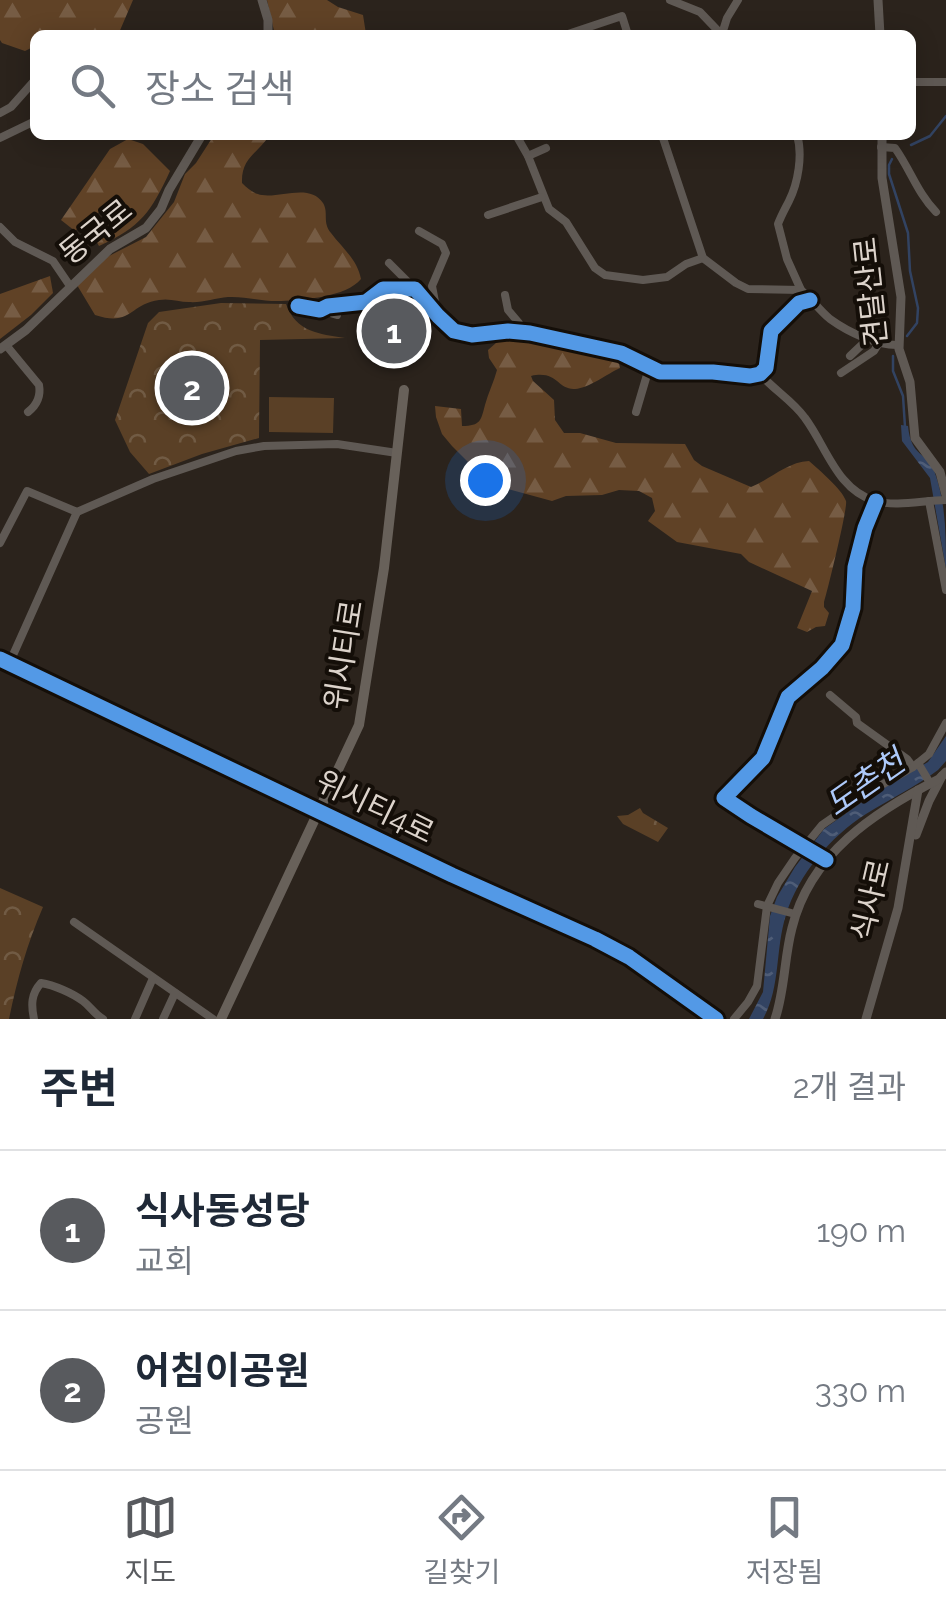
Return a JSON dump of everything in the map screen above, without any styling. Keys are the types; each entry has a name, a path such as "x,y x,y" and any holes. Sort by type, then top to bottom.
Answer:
{"main road":[{"name":"위시티로","path":"217,1019 359,725 384,568 404,390"}],"street":[{"path":"262,0 268,30"},
{"path":"670,0 700,12 717,30"},
{"path":"723,30 738,0"},
{"path":"878,0 880,30"},
{"path":"580,30 622,16 626,30"},
{"path":"916,82 946,82"},
{"path":"0,113 11,108 30,86"},
{"path":"0,138 30,123"},
{"name":"동국로","path":"3,347 110,249 146,228 161,209 199,140"},
{"path":"519,140 548,209 566,222 595,268 605,276 667,278 686,264 703,258"},
{"path":"664,140 703,258 748,288 800,290"},
{"path":"798,140 798,168 791,198 778,224 800,290 831,319 886,346 899,345"},
{"name":"견달산로","path":"882,140 882,178 901,297 899,345 911,389 915,438 944,481 945,498"},
{"path":"528,156 546,148"},
{"path":"882,148 895,148 936,212"},
{"path":"488,215 542,197"},
{"path":"0,226 15,242 53,262 70,286"},
{"path":"419,231 442,244 446,253 432,286 436,307 433,311"},
{"path":"389,263 454,331 472,335 519,332 621,353 660,372 760,374 808,421 833,466 862,496 876,501 945,498"},
{"path":"320,310 366,302 383,289 415,289"},
{"path":"505,295 508,310 519,323 519,332"},
{"path":"760,374 766,368 771,331 799,303 810,300"},
{"path":"298,306 337,315"},
{"path":"850,356 874,340"},
{"path":"841,373 874,351 874,340"},
{"path":"3,347 39,385 36,406 28,412"},
{"path":"636,412 650,368"},
{"path":"4,661 77,512 154,479 264,446 338,444 397,453"},
{"path":"0,542 27,490 77,512"},
{"path":"824,859 724,798 763,758 788,696 842,645 853,608 855,568 876,501"},
{"path":"930,501 946,590"},
{"name":"위시티4로","path":"4,661 612,948 716,1019"},
{"path":"830,696 856,717 857,723 917,765 929,782"},
{"path":"734,1019 756,986 766,906 778,883 822,824 917,765 929,754 946,723"},
{"path":"775,1019 793,914 824,859 862,824 944,774"},
{"path":"909,845 944,774"},
{"name":"식사로","path":"866,1019 898,908 918,790"},
{"path":"766,906 793,914"},
{"path":"74,922 217,1019"},
{"path":"136,1019 152,978"},
{"path":"34,1019 32,1003 36,988 42,984 84,1002 103,1019"},
{"path":"163,1019 175,993"}],"green space":[{"path":"0,0 133,0 120,30 30,30 30,48 25,51 0,40"},
{"path":"267,0 327,0 363,15 365,30 274,30"},
{"path":"126,140 143,144 170,171 143,217 99,246 95,239 114,225 119,203 89,217 75,231 61,220 110,149"},
{"path":"211,140 266,140 247,162 242,183 262,195 303,192 317,197 325,207 328,229 353,260 361,279 335,294 312,298 163,300 149,302 124,317 95,315 77,285 107,257 146,237 174,202 185,174"},
{"path":"50,276 53,293 0,339 0,294"},
{"path":"221,303 286,304 302,326 345,338 260,340 259,438 149,474 130,452 115,420 148,323 159,312"},
{"path":"512,336 618,359 620,368 580,388 564,387 547,376 531,376 554,400 555,420 564,433 580,433 616,443 685,444 702,466 751,487 801,462 809,461 824,474 846,501 824,602 829,613 825,626 807,632 797,628 812,591 749,562 741,554 677,542 648,521 655,511 652,498 639,491 566,496 552,501 508,489 478,472 442,434 435,406 461,409 462,426 479,421 497,370 488,350"},
{"path":"269,397 334,398 333,433 269,432"},
{"path":"640,808 668,828 658,842 623,824 617,816"},
{"path":"0,888 43,907 23,962 9,1019 0,1019"}],"water":[{"path":"901,425 908,426 912,444 928,461 939,485 946,569 930,478 902,441"},
{"path":"946,736 946,761 938,770 853,823 807,871 786,915 769,1007 763,1019 749,1019 763,992 770,916 795,867 824,829 928,762"}],"waterway":[{"name":"도촌천","path":"911,145 930,136 946,116"},
{"name":"도촌천","path":"892,159 889,174 908,233 910,271 918,308 917,323 907,336"},
{"name":"도촌천","path":"893,356 893,371 903,396 905,427"}],"cycle path":[{"path":"298,306 320,310 366,302 383,289 415,289 454,331 472,335 530,333 621,353 660,372 750,376 766,368 771,331 799,303 810,300"},
{"path":"826,860 724,798 763,758 788,697 842,645 853,608 855,567 876,501"},
{"path":"0,659 595,939 629,957 716,1019"}],"place":[{"name":"식사동성당","path":"394,331"},
{"name":"어침이공원","path":"192,388"}]}
